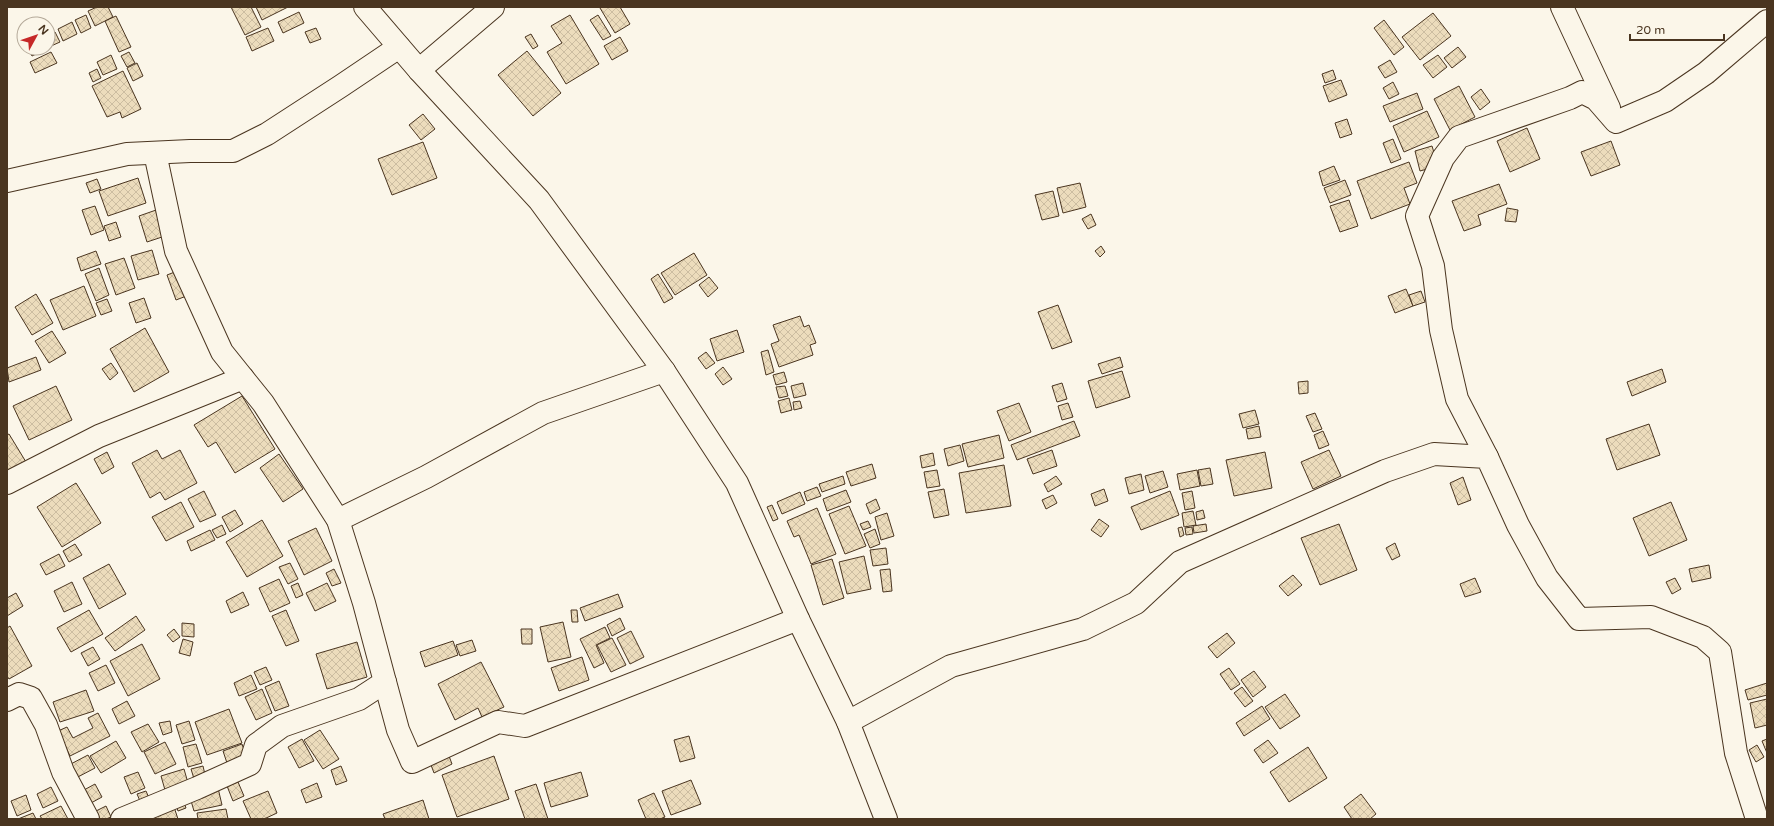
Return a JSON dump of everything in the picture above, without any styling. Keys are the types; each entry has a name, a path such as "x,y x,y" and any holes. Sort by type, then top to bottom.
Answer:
{"street":[{"path":"365,7 419,70 540,200 664,371 737,483 798,619 848,722 886,819"},
{"path":"419,70 492,7"},
{"path":"1562,7 1616,122"},
{"path":"1616,122 1665,102 1706,73 1767,21"},
{"path":"7,181 127,154 190,150 233,151 273,130 399,47"},
{"path":"1616,122 1596,99 1582,92 1570,98 1459,137 1443,158 1417,216 1433,266 1440,330 1457,399 1487,457 1518,525 1547,578 1580,619 1651,617 1703,637 1720,652 1736,753 1757,819"},
{"path":"155,152 176,251 222,352 263,403 338,520 364,604 398,730 412,762 498,722 525,726 798,619"},
{"path":"338,520 426,477 543,413 664,371"},
{"path":"7,483 98,436 243,378"},
{"path":"848,722 951,666 1083,629 1136,603 1180,562 1385,471 1434,454 1487,457"},
{"path":"122,819 250,764 256,745 282,726 359,699 385,682"},
{"path":"7,700 19,694 31,698 46,726 63,772 88,819"}],"building":[{"path":"97,7 108,7 113,17 95,26 88,11"},
{"path":"231,7 251,7 261,27 245,35"},
{"path":"256,7 288,7 262,20"},
{"path":"620,7 630,24 615,33 600,8"},
{"path":"299,12 304,23 283,33 278,22"},
{"path":"1433,13 1451,36 1420,60 1402,37"},
{"path":"86,15 91,28 81,33 75,20"},
{"path":"570,15 599,64 566,84 547,52 562,43 551,26"},
{"path":"598,15 611,36 603,40 590,20"},
{"path":"116,16 131,47 119,52 105,21"},
{"path":"1384,20 1404,47 1394,55 1374,28"},
{"path":"72,22 77,34 63,41 58,29"},
{"path":"268,28 274,41 252,51 246,37"},
{"path":"316,28 321,39 310,43 305,32"},
{"path":"56,34 60,42 56,44"},
{"path":"531,34 538,46 533,49 525,37"},
{"path":"620,37 628,51 612,60 604,46"},
{"path":"1458,47 1466,57 1452,68 1444,58"},
{"path":"527,51 561,93 533,116 498,75"},
{"path":"129,52 135,63 127,67 121,56"},
{"path":"111,55 117,69 103,75 97,62"},
{"path":"1438,55 1447,67 1433,78 1423,65"},
{"path":"43,56 53,56 57,63 35,73 30,62"},
{"path":"1390,60 1397,72 1385,78 1378,67"},
{"path":"137,63 143,76 133,81 127,68"},
{"path":"97,69 101,78 93,82 89,73"},
{"path":"1333,70 1336,79 1325,83 1322,74"},
{"path":"123,71 141,109 122,118 120,112 107,117 92,86"},
{"path":"1341,80 1347,95 1329,102 1323,86"},
{"path":"1393,82 1399,94 1389,99 1383,88"},
{"path":"1459,86 1475,117 1450,130 1434,99"},
{"path":"1481,89 1490,102 1480,110 1471,97"},
{"path":"1417,93 1423,109 1390,122 1383,106"},
{"path":"1427,111 1439,137 1404,152 1393,126"},
{"path":"423,114 435,129 421,140 409,125"},
{"path":"1347,119 1352,134 1340,138 1335,123"},
{"path":"1527,128 1540,159 1510,172 1497,141"},
{"path":"1393,139 1401,159 1391,163 1383,143"},
{"path":"1611,141 1620,165 1591,176 1581,152"},
{"path":"423,142 437,178 392,195 378,159"},
{"path":"1432,146 1438,166 1420,171 1415,151"},
{"path":"1409,162 1417,183 1404,188 1410,204 1371,219 1357,181"},
{"path":"1334,166 1340,180 1323,186 1319,172"},
{"path":"138,178 146,203 108,216 99,191"},
{"path":"97,179 101,189 90,193 86,183"},
{"path":"1345,180 1351,195 1330,203 1324,188"},
{"path":"1080,183 1086,207 1063,213 1057,188"},
{"path":"1499,184 1507,204 1478,215 1481,225 1464,231 1452,201"},
{"path":"1053,191 1059,216 1042,220 1035,195"},
{"path":"1349,200 1358,226 1340,232 1330,206"},
{"path":"95,206 104,230 91,235 82,210"},
{"path":"1507,208 1518,210 1516,222 1505,221"},
{"path":"159,209 168,235 147,242 139,216"},
{"path":"1091,214 1096,225 1088,229 1082,219"},
{"path":"116,222 121,237 109,241 104,226"},
{"path":"1101,246 1105,252 1100,257 1095,251"},
{"path":"152,250 159,274 138,280 131,256"},
{"path":"96,251 101,264 81,271 77,258"},
{"path":"694,253 707,275 675,295 661,273"},
{"path":"124,258 135,288 116,295 105,264"},
{"path":"99,268 109,295 96,301 85,274"},
{"path":"180,270 189,295 176,300 167,275"},
{"path":"658,274 673,298 664,303 651,279"},
{"path":"709,277 718,288 708,297 699,285"},
{"path":"84,286 96,316 63,330 50,300"},
{"path":"1406,289 1413,306 1395,313 1388,296"},
{"path":"1421,291 1425,302 1413,306 1409,295"},
{"path":"36,294 53,323 32,335 15,307"},
{"path":"144,298 151,318 136,323 129,303"},
{"path":"107,299 112,311 101,315 96,303"},
{"path":"1058,305 1072,342 1052,349 1038,312"},
{"path":"800,316 804,327 809,325 816,343 810,345 813,355 779,367 771,344 779,341 773,325"},
{"path":"145,328 169,372 134,392 110,349"},
{"path":"737,330 744,352 717,361 710,339"},
{"path":"52,331 66,353 49,363 35,341"},
{"path":"768,350 774,372 766,375 761,352"},
{"path":"706,352 715,363 706,369 698,358"},
{"path":"36,357 41,370 9,382 7,368"},
{"path":"1120,357 1123,367 1102,374 1098,364"},
{"path":"111,363 118,373 110,380 102,369"},
{"path":"723,367 732,379 723,385 715,374"},
{"path":"1662,369 1666,382 1632,396 1627,382"},
{"path":"1122,371 1130,397 1096,408 1088,381"},
{"path":"784,372 787,382 776,385 773,375"},
{"path":"1308,381 1308,393 1299,394 1298,382"},
{"path":"803,383 806,395 794,398 791,386"},
{"path":"1062,383 1067,399 1057,402 1052,386"},
{"path":"56,386 72,420 29,440 13,406"},
{"path":"785,386 788,396 779,398 776,387"},
{"path":"242,396 275,449 235,473 216,442 208,447 194,425"},
{"path":"789,398 792,410 781,413 778,401"},
{"path":"800,401 802,408 794,410 793,402"},
{"path":"1019,403 1031,432 1009,441 997,411"},
{"path":"1068,403 1073,417 1062,420 1058,406"},
{"path":"1255,410 1259,424 1243,428 1239,414"},
{"path":"1315,413 1322,429 1313,432 1306,416"},
{"path":"1074,421 1080,436 1017,460 1011,445"},
{"path":"1649,424 1660,455 1617,470 1606,439"},
{"path":"1259,426 1261,437 1248,439 1246,429"},
{"path":"1323,431 1329,445 1319,449 1314,435"},
{"path":"9,434 26,462 7,473 7,435"},
{"path":"999,435 1004,458 968,467 962,444"},
{"path":"960,445 964,461 948,466 944,449"},
{"path":"157,450 162,459 180,450 197,483 165,500 160,492 150,498 132,463"},
{"path":"1052,450 1057,466 1033,474 1027,459"},
{"path":"1329,450 1341,476 1313,489 1301,462"},
{"path":"107,452 114,467 102,474 94,459"},
{"path":"1265,452 1272,488 1234,496 1226,460"},
{"path":"933,453 935,465 922,468 920,456"},
{"path":"279,454 303,489 283,502 260,468"},
{"path":"872,464 876,478 851,486 846,472"},
{"path":"1004,465 1011,506 966,513 959,473"},
{"path":"1210,468 1213,484 1201,486 1198,470"},
{"path":"937,470 940,486 927,488 924,472"},
{"path":"1197,470 1200,486 1180,490 1177,474"},
{"path":"1163,471 1168,487 1150,493 1145,476"},
{"path":"1141,474 1144,490 1129,494 1125,478"},
{"path":"843,476 845,484 822,492 819,484"},
{"path":"1056,476 1062,484 1048,492 1044,484"},
{"path":"1463,477 1471,500 1458,505 1450,483"},
{"path":"76,483 101,523 62,547 37,507"},
{"path":"817,487 821,496 807,501 804,492"},
{"path":"944,489 949,515 934,518 928,492"},
{"path":"1104,489 1108,501 1095,506 1091,494"},
{"path":"846,490 851,502 827,511 823,499"},
{"path":"204,491 216,515 200,522 188,499"},
{"path":"1170,491 1179,515 1141,530 1131,507"},
{"path":"1192,491 1195,508 1185,510 1182,493"},
{"path":"800,492 805,504 782,514 777,502"},
{"path":"1053,495 1057,503 1046,509 1042,500"},
{"path":"876,499 880,509 870,514 866,504"},
{"path":"181,502 194,527 166,541 152,517"},
{"path":"1671,502 1687,540 1649,556 1633,518"},
{"path":"772,505 778,519 773,521 767,507"},
{"path":"849,506 866,546 845,554 829,514"},
{"path":"817,508 836,554 811,564 799,535 794,537 787,521"},
{"path":"235,510 243,524 230,532 222,517"},
{"path":"1203,510 1205,518 1197,520 1196,512"},
{"path":"1193,511 1196,525 1184,527 1182,513"},
{"path":"887,513 894,536 881,540 875,517"},
{"path":"1099,519 1109,526 1101,537 1091,530"},
{"path":"262,520 283,556 247,577 226,542"},
{"path":"868,521 871,527 863,530 860,524"},
{"path":"1206,524 1207,531 1194,533 1193,526"},
{"path":"1339,524 1357,570 1320,585 1301,538"},
{"path":"222,525 226,534 217,538 212,530"},
{"path":"1182,527 1184,535 1180,537 1178,528"},
{"path":"1192,527 1193,534 1186,535 1185,528"},
{"path":"316,528 332,561 304,575 288,541"},
{"path":"875,529 880,544 870,548 864,534"},
{"path":"210,530 215,540 191,551 187,541"},
{"path":"1395,543 1400,556 1392,560 1386,548"},
{"path":"75,544 82,555 69,562 63,551"},
{"path":"886,548 888,564 873,566 870,550"},
{"path":"59,554 65,566 46,575 40,564"},
{"path":"864,556 871,589 847,594 839,562"},
{"path":"832,559 844,598 823,605 811,565"},
{"path":"290,563 298,579 288,584 279,567"},
{"path":"109,564 126,594 99,609 83,578"},
{"path":"1709,565 1711,578 1692,582 1689,569"},
{"path":"334,569 341,583 332,586 326,573"},
{"path":"890,569 892,591 883,592 880,570"},
{"path":"1293,575 1302,585 1288,596 1279,586"},
{"path":"1475,578 1481,592 1465,597 1460,584"},
{"path":"1675,578 1681,589 1672,594 1666,582"},
{"path":"279,579 290,603 270,612 259,588"},
{"path":"72,582 82,604 64,612 54,591"},
{"path":"298,583 303,595 296,598 291,586"},
{"path":"327,583 336,601 315,611 306,593"},
{"path":"243,592 249,605 231,613 226,601"},
{"path":"16,593 23,606 7,616 7,598"},
{"path":"618,594 623,607 585,621 580,608"},
{"path":"89,610 103,634 71,652 57,628"},
{"path":"286,610 299,641 286,646 272,616"},
{"path":"571,610 577,610 578,622 572,622"},
{"path":"136,616 145,630 115,651 105,638"},
{"path":"620,618 625,629 612,636 607,625"},
{"path":"563,622 571,657 548,662 540,627"},
{"path":"182,623 194,624 194,637 182,636"},
{"path":"10,626 32,666 9,679 7,676 7,628"},
{"path":"605,627 610,638 596,645 604,663 594,668 580,639"},
{"path":"174,629 180,637 173,642 167,635"},
{"path":"521,629 532,629 532,644 522,644"},
{"path":"631,631 644,657 630,664 617,638"},
{"path":"1227,633 1235,643 1217,658 1208,647"},
{"path":"612,638 626,665 611,672 597,645"},
{"path":"183,639 193,642 190,656 179,653"},
{"path":"472,640 476,651 460,656 456,645"},
{"path":"453,641 458,655 425,667 420,652"},
{"path":"357,642 367,677 327,689 316,654"},
{"path":"142,644 160,679 128,696 110,661"},
{"path":"93,647 100,659 88,666 81,653"},
{"path":"582,657 589,680 559,691 551,668"},
{"path":"481,662 504,707 482,717 478,708 455,720 438,684"},
{"path":"106,665 115,683 98,691 89,673"},
{"path":"266,667 272,680 260,685 254,672"},
{"path":"1229,668 1240,684 1231,690 1220,674"},
{"path":"1254,671 1266,687 1253,697 1241,680"},
{"path":"251,675 257,689 239,696 234,683"},
{"path":"279,681 289,706 275,711 265,687"},
{"path":"1767,683 1767,695 1748,700 1745,690"},
{"path":"1242,687 1253,701 1245,707 1234,693"},
{"path":"262,689 272,713 256,720 245,697"},
{"path":"86,690 94,711 60,722 53,702"},
{"path":"1285,694 1300,716 1280,729 1265,707"},
{"path":"1767,699 1767,725 1755,728 1750,703"},
{"path":"127,701 135,716 119,724 112,709"},
{"path":"1262,706 1270,719 1244,736 1236,723"},
{"path":"229,709 242,743 207,755 195,722"},
{"path":"98,713 110,736 70,756 58,731 67,727 73,738 93,728 88,718"},
{"path":"170,721 172,732 163,735 159,723"},
{"path":"189,721 195,740 182,744 176,725"},
{"path":"148,724 159,742 142,752 131,732"},
{"path":"320,730 339,759 323,769 304,740"},
{"path":"689,736 695,758 680,762 674,740"},
{"path":"302,739 314,761 299,768 288,747"},
{"path":"1767,739 1767,753 1762,741"},
{"path":"1268,740 1278,753 1263,763 1254,750"},
{"path":"116,741 126,758 101,773 90,756"},
{"path":"165,742 176,764 155,774 144,752"},
{"path":"196,744 202,763 188,767 183,747"},
{"path":"242,744 248,761 229,769 223,751"},
{"path":"1757,745 1764,757 1756,762 1749,750"},
{"path":"1308,747 1327,778 1289,802 1270,772"},
{"path":"88,755 95,768 74,779 67,766"},
{"path":"449,756 452,764 434,773 431,765"},
{"path":"494,756 509,799 457,817 442,775"},
{"path":"203,766 206,779 195,782 191,769"},
{"path":"341,766 347,781 336,785 331,770"},
{"path":"184,769 188,783 165,790 161,776"},
{"path":"138,772 145,788 131,794 124,777"},
{"path":"581,772 588,796 551,807 544,783"},
{"path":"691,780 701,804 671,815 662,791"},
{"path":"238,782 244,796 233,801 227,786"},
{"path":"317,783 322,797 306,803 301,790"},
{"path":"95,784 102,797 91,803 84,790"},
{"path":"536,784 548,819 525,819 515,791"},
{"path":"51,787 58,801 43,808 37,794"},
{"path":"218,788 222,805 194,811 189,794"},
{"path":"146,791 149,798 140,801 137,794"},
{"path":"268,791 277,813 264,819 251,819 243,801"},
{"path":"654,793 665,817 660,819 646,819 638,800"},
{"path":"1361,794 1376,814 1370,819 1352,819 1344,807"},
{"path":"26,795 31,810 17,816 11,801"},
{"path":"182,797 186,808 178,811 174,800"},
{"path":"423,800 429,819 385,819 383,814"},
{"path":"173,804 178,819 135,819"},
{"path":"61,806 68,819 42,819 40,816"},
{"path":"106,806 111,817 100,819 96,811"},
{"path":"226,809 228,819 198,819 197,813"},
{"path":"33,813 36,819 18,819"}]}
